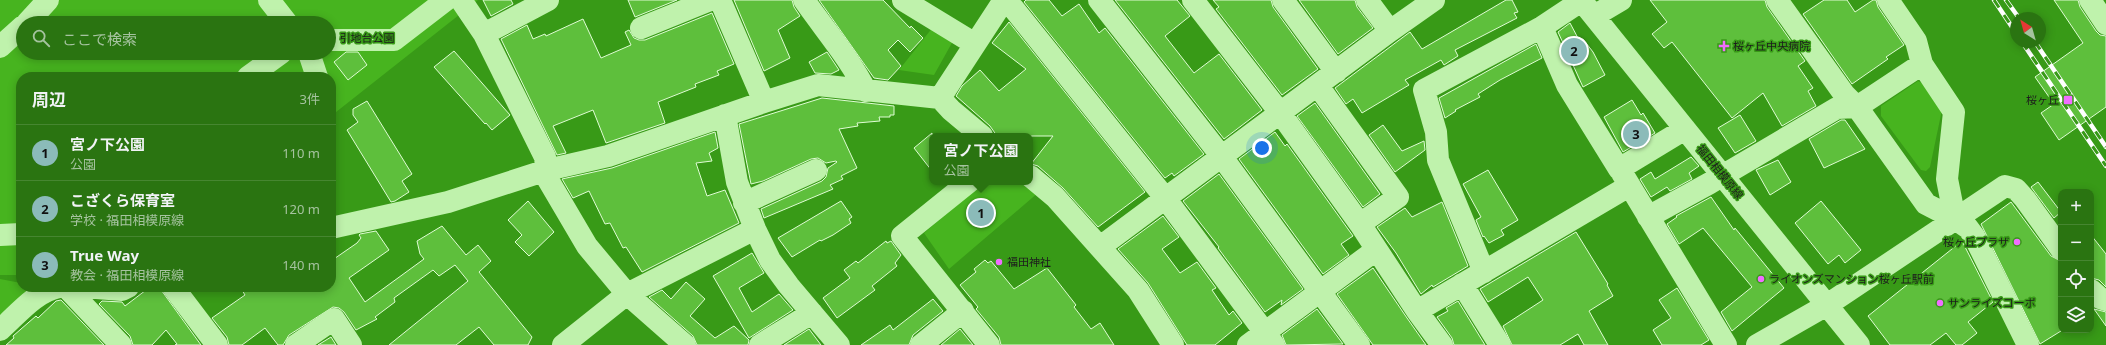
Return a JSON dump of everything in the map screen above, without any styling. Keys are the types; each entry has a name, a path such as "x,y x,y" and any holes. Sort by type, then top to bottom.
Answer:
{"street":[{"path":"33,16 48,0"},
{"path":"269,0 282,16"},
{"path":"336,40 394,40 446,0"},
{"path":"484,34 548,0"},
{"path":"641,28 710,0"},
{"path":"720,0 764,102"},
{"path":"804,0 855,70 866,91"},
{"path":"903,0 975,44"},
{"path":"940,98 1004,0 1014,9 1166,199 1269,339"},
{"path":"1099,0 1222,157 1359,345"},
{"path":"1193,0 1281,114 1360,224 1417,311 1442,345"},
{"path":"1283,0 1336,72"},
{"path":"1367,0 1390,31"},
{"path":"1100,247 1281,114 1390,31 1434,0"},
{"path":"1484,272 1438,160 1436,132 1424,90 1542,27 1585,6 1621,0"},
{"path":"1777,0 1844,94 1857,107 1926,204 1926,237"},
{"path":"1888,0 1916,41 1922,64 1954,112 1947,173 1960,216 1974,236 2028,345"},
{"path":"2090,0 2106,24"},
{"path":"466,6 484,34 545,157 547,178 587,246 627,294 685,345"},
{"name":"福田相模原線","path":"1585,6 1686,129 1859,345"},
{"path":"1542,27 1567,85 1726,345"},
{"path":"0,47 16,32"},
{"path":"255,72 271,60"},
{"path":"312,60 316,72"},
{"path":"1648,217 1837,108 1857,107 1922,64"},
{"path":"336,227 448,202 547,170 608,156 725,115 818,85 940,98 951,110 978,133"},
{"path":"1318,86 1398,197 1360,224"},
{"path":"725,115 737,182 744,203 770,260 839,345"},
{"path":"1417,311 1484,272 1624,178 1686,129"},
{"path":"744,203 816,170"},
{"path":"1914,186 1929,182 1947,173"},
{"path":"1033,178 1056,197 1138,290 1167,343"},
{"path":"966,185 902,236 989,345"},
{"path":"1757,345 1827,305 1926,237 2005,186 2016,189 2058,245"},
{"path":"1926,204 1960,216"},
{"path":"563,345 627,294 755,229"},
{"path":"0,235 16,234"},
{"path":"1248,345 1269,339 1319,292 1376,250"},
{"path":"1462,284 1500,345"},
{"path":"0,330 36,297 44,292"},
{"path":"71,292 121,345"},
{"path":"177,292 217,345"},
{"path":"2094,293 2100,298 2106,300"},
{"path":"920,345 963,311"},
{"path":"760,345 812,313"},
{"path":"296,345 334,319 351,345"}],"green space":[{"name":"引地台公園","path":"0,0 478,0 336,112 336,72 16,72 16,275 0,275"},
{"path":"933,27 953,41 934,75 899,70"},
{"path":"1918,81 1922,83 1942,110 1930,167 1926,171 1921,170 1881,116 1881,106"},
{"path":"980,185 1030,185 1039,192 949,269 924,233"},
{"path":"0,279 16,282 16,292 27,292 0,317"}],"building":[{"path":"483,0 511,0 513,4 491,16"},
{"path":"628,0 677,0 635,17"},
{"path":"734,0 792,0 794,7 800,16 778,30 790,58 764,71"},
{"path":"819,0 883,0 910,28 911,26 923,38 910,52 898,40 888,50 901,66 888,80 874,78"},
{"path":"1026,0 1049,0 1062,16 1079,4 1099,33 1105,28 1204,154 1174,176 1172,173 1165,178 1024,2"},
{"path":"1115,0 1177,0 1190,16 1165,36 1194,73 1219,54 1262,110 1224,139"},
{"path":"1213,0 1271,0 1273,7 1318,69 1282,95 1216,9 1219,7"},
{"path":"1299,0 1355,0 1357,7 1373,28 1338,54"},
{"path":"1506,0 1512,0 1518,12 1514,13 1517,18 1455,50 1458,56 1444,65 1441,60 1405,80 1409,85 1362,113 1353,99 1346,104 1335,88 1410,32 1422,49"},
{"name":"桜ヶ丘中央病院","path":"1650,0 1765,0 1767,7 1805,61 1798,66 1813,88 1808,91 1816,106 1782,126 1763,93 1732,118 1672,42 1664,48 1652,34 1667,22"},
{"path":"1824,0 1847,0 1855,12 1873,0 1876,0 1878,7 1904,45 1886,57 1888,59 1852,84 1803,14"},
{"path":"2054,0 2078,0 2080,7 2096,31 2100,35 2106,36 2106,107 2059,140 2041,113 2054,104 2035,77 2083,43"},
{"path":"712,13 734,64 717,71 719,75 695,84 696,87 658,102 665,123 606,143 593,110 553,126 566,153 557,155 501,39 527,25 533,39 545,34 546,36 583,19 601,58 631,45 625,32 629,30 634,38 645,40"},
{"path":"1009,22 1145,192 1098,227 1063,188 1038,166 1033,165 1033,161 1053,136 1033,136 1033,133 995,133 990,126 956,96 962,86 980,70 999,91 1026,69 992,43"},
{"path":"1570,23 1579,40 1583,39 1593,52 1605,75 1583,87 1558,32"},
{"path":"1536,44 1542,58 1500,80 1478,94 1480,97 1455,110 1456,111 1445,118 1439,98"},
{"path":"454,51 510,115 492,130 434,67"},
{"path":"346,52 358,52 367,65 348,80 334,62"},
{"path":"827,52 839,70 831,74 815,73 809,62"},
{"path":"822,98 894,106 894,115 890,115 890,117 879,117 880,121 857,123 858,126 839,129 857,168 841,176 843,179 830,185 833,189 764,218 761,209 822,181 826,177 828,168 837,162 826,163 818,158 811,159 763,181 751,184 739,124"},
{"path":"1632,100 1641,115 1643,113 1655,133 1623,152 1604,117"},
{"path":"367,101 412,174 402,181 409,192 395,201 391,202 347,130 358,122 353,115 353,109"},
{"path":"1315,103 1380,194 1363,207 1297,116"},
{"path":"1740,115 1756,141 1735,153 1718,128"},
{"path":"1841,120 1845,120 1865,149 1824,168 1809,139"},
{"path":"1383,125 1402,151 1424,141 1425,150 1395,172 1369,135"},
{"path":"715,132 718,148 709,153 712,161 696,163 707,196 725,190 739,223 642,272 626,247 623,248 610,223 605,224 589,191 573,198 562,179 612,168"},
{"path":"1275,132 1285,146 1287,144 1353,236 1341,244 1349,255 1323,274 1239,159"},
{"path":"929,136 929,167 914,148"},
{"path":"1691,157 1699,166 1689,173 1692,179 1670,191 1667,187 1651,197 1640,179 1651,172 1655,179"},
{"path":"1778,160 1791,182 1770,195 1756,170"},
{"path":"1488,170 1518,220 1501,230 1504,235 1489,243 1484,236 1483,237 1476,220 1481,217 1463,184"},
{"path":"1219,174 1303,289 1281,305 1282,300 1265,312 1218,248 1219,247 1183,201"},
{"path":"2038,182 2058,208 2058,215 2054,218 2031,187"},
{"name":"ライオンズマンション桜ヶ丘駅前","path":"1711,197 1734,230 1735,228 1784,288 1732,331 1721,312 1752,287 1703,228 1679,244 1667,224 1677,217 1676,216"},
{"path":"528,201 554,232 529,256 515,242 522,235 508,220"},
{"path":"841,201 852,217 849,219 851,223 833,235 821,241 820,240 792,257 778,238"},
{"path":"1821,201 1861,250 1845,263 1839,255 1828,264 1795,223"},
{"path":"1442,202 1468,266 1433,287 1432,285 1421,294 1396,253 1377,227 1405,208 1412,217"},
{"path":"2011,202 2051,256 2058,260 2058,333 2040,344 1981,224"},
{"path":"1163,216 1179,237 1162,249 1180,273 1197,262 1216,288 1212,290 1229,315 1233,311 1242,323 1215,345 1187,345 1148,283 1118,249"},
{"path":"442,226 466,255 478,245 491,261 479,272 532,337 528,345 494,345 479,327 456,345 389,345 468,281 455,265 439,276 433,270 394,298 395,302 375,317 377,319 356,330 344,312 339,308 333,307 289,335 283,345 278,345 265,328 242,345 229,345 227,337 212,318 245,295 243,292 336,292 336,258 357,243 361,238 359,235 360,234 376,231 389,250 349,278 365,302 424,259 420,254 417,241"},
{"path":"1576,232 1608,284 1607,285 1613,296 1589,311 1608,345 1584,345 1578,334 1560,345 1512,345 1503,326 1543,300 1528,277 1488,302 1480,289"},
{"path":"2094,239 2106,254 2106,287 2099,280 2094,279"},
{"path":"886,241 887,243 891,241 901,255 895,263 897,266 872,286 875,290 837,318 823,298 850,278 844,270 856,261 858,263"},
{"path":"1962,241 1993,302 1968,322 1977,333 1962,345 1956,345 1946,333 1930,345 1890,345 1868,316"},
{"path":"752,253 764,273 739,288 752,312 779,294 793,310 749,338 713,276"},
{"path":"985,260 988,263 991,261 1014,289 1047,268 1076,305 1074,307 1091,329 1100,323 1114,345 1001,345 999,337 976,309 978,307 960,285 976,272 974,269"},
{"path":"1373,268 1426,345 1373,345 1337,294"},
{"path":"686,282 705,299 690,316 715,338 734,326 749,340 748,345 697,345 693,336 649,297 662,290 671,299"},
{"path":"1677,288 1709,340 1701,345 1662,345 1653,330 1671,318 1659,300"},
{"path":"143,292 163,292 201,345 175,345 177,344 166,330 152,345 133,345 130,336 99,304 102,301 122,302 125,306"},
{"path":"933,299 943,311 913,335 909,345 861,345 890,325 893,330"},
{"path":"61,300 104,345 6,345 14,338 13,336 36,316 38,318 56,301"},
{"path":"1458,301 1485,345 1454,345 1452,338 1437,317 1448,311 1446,308"},
{"path":"1317,309 1343,344 1286,345 1282,335"},
{"path":"2094,309 2106,312 2106,326"},
{"path":"809,329 821,345 784,345"},
{"path":"960,329 973,345 941,345"},
{"path":"331,337 336,345 318,345"}],"railway":[{"path":"1994,0 2010,24"},
{"path":"2006,0 2015,12"},
{"path":"2026,48 2106,166"},
{"path":"2039,48 2106,147"}],"place":[{"name":"桜ヶ丘中央病院","path":"1724,46"},
{"name":"こざくら保育室","path":"1574,51"},
{"name":"桜ヶ丘","path":"2068,100"},
{"name":"True Way","path":"1636,134"},
{"name":"宮ノ下公園","path":"981,213"},
{"name":"桜ヶ丘プラザ","path":"2017,242"},
{"name":"福田神社","path":"999,262"},
{"name":"ライオンズマンション桜ヶ丘駅前","path":"1761,279"},
{"name":"サンライズコーポ","path":"1940,303"}]}
